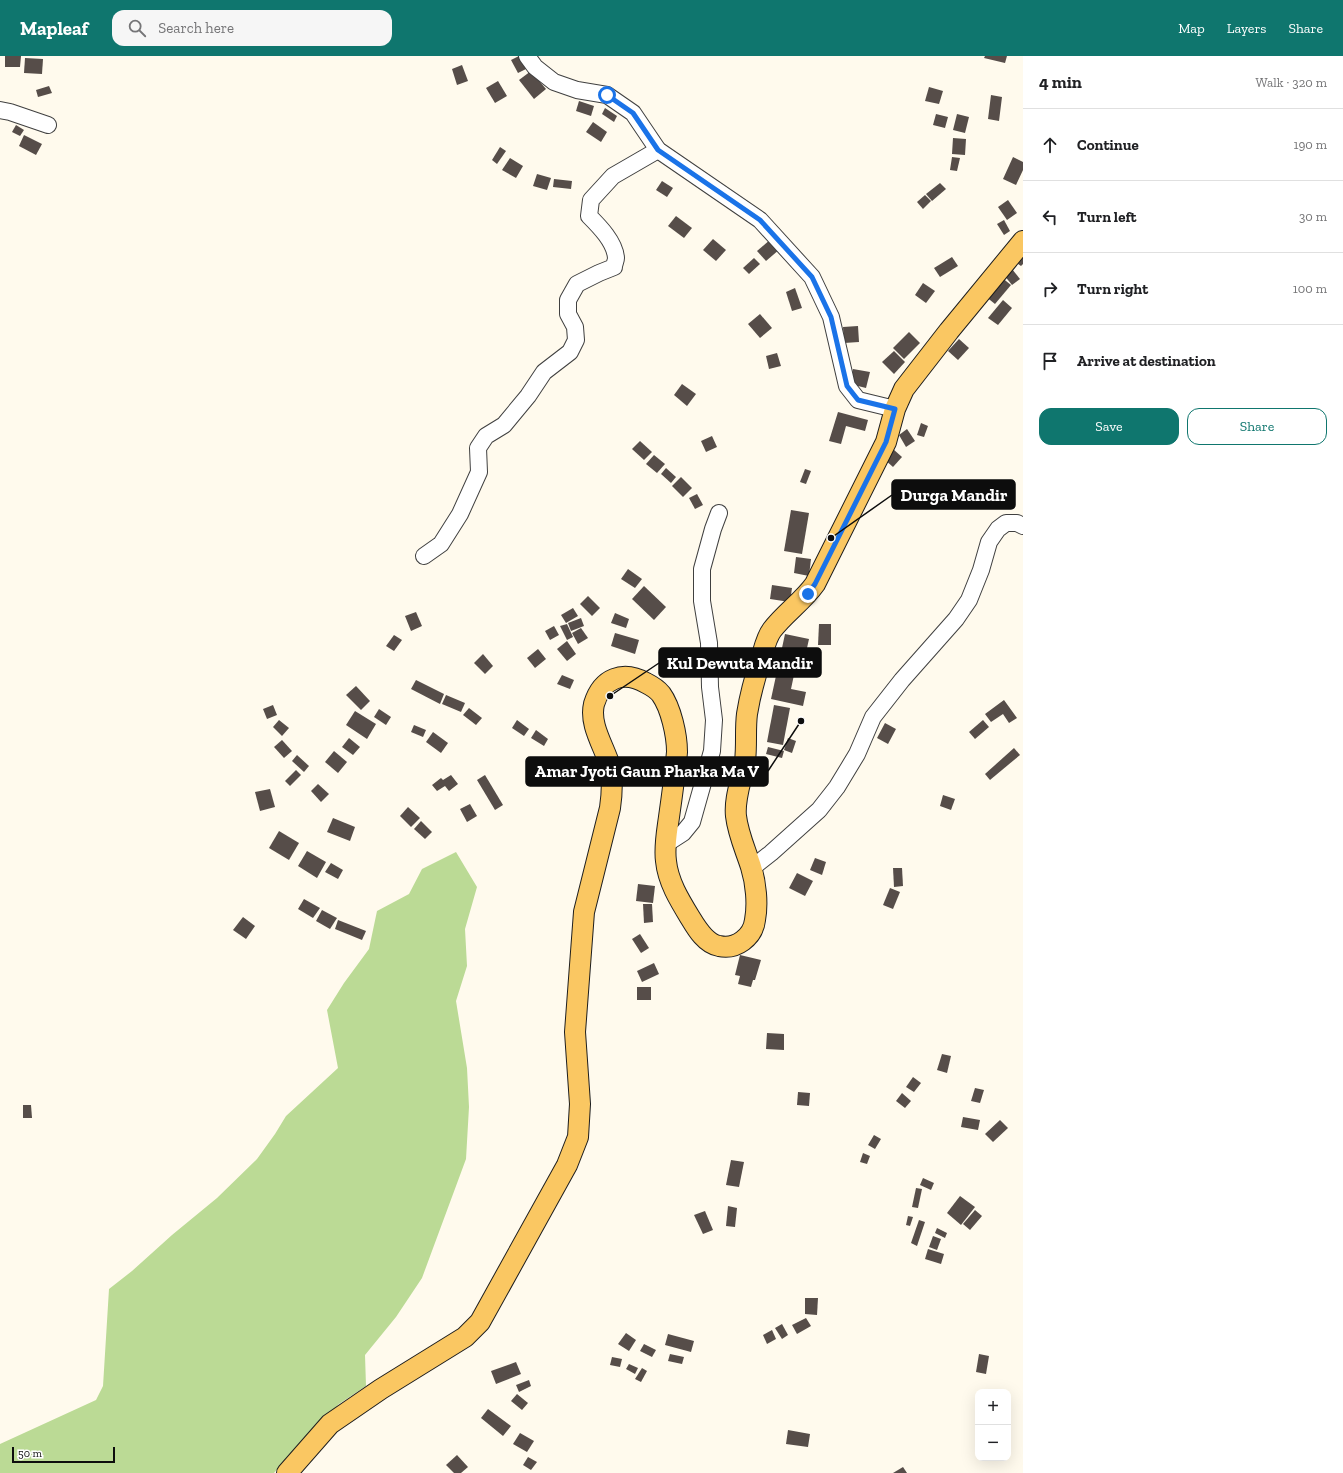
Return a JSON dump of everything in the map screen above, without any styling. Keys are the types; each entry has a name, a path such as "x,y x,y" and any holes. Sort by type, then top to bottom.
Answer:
{"main road":[{"path":"287,1473 330,1424 381,1389 465,1337 480,1322 567,1166 578,1137 580,1104 575,1032 584,912 610,808 612,792 610,765 593,715 597,696 602,687 612,679 623,676 642,680 654,687 661,694 677,736 677,752 666,844 666,862 672,885 682,905 698,930 710,942 719,946 730,946 741,943 748,937 754,928 756,919 756,899 752,868 738,828 736,815 737,800 745,760 747,715 750,697 767,641 772,630 808,594 815,584 886,442 895,409 904,390 913,376 1023,241"}],"street":[{"path":"527,56 535,67 554,82 577,90 607,95 633,113 658,150 760,220 812,277 831,317 847,386 858,400 895,409"},
{"path":"0,110 48,125"},
{"path":"424,556 441,544 460,514 479,472 478,448 486,436 504,425 528,396 544,372 570,352 576,340 575,327 568,314 568,300 577,284 614,267 616,258 610,242 589,216 590,200 614,176 658,150"},
{"path":"666,844 683,832 692,822 712,751 714,720 710,687 709,643 702,601 702,569 719,513"},
{"path":"752,868 772,853 819,810 837,787 857,754 873,716 902,680 956,619 969,600 981,570 989,542 998,529 1006,523 1017,523 1023,526"}],"green space":[{"path":"456,852 477,887 465,929 467,966 456,1001 467,1068 469,1107 466,1159 422,1278 396,1317 365,1355 366,1386 339,1404 294,1450 274,1473 0,1473 0,1444 96,1400 103,1386 109,1289 217,1198 257,1159 286,1116 338,1068 327,1010 344,983 369,949 377,911 409,894 422,869"}],"building":[{"path":"5,56 21,56 20,67 5,67"},
{"path":"522,56 528,68 518,73 511,60"},
{"path":"985,56 1007,56 1005,63 984,58"},
{"path":"25,58 43,59 42,74 24,73"},
{"path":"462,65 468,81 457,85 452,69"},
{"path":"531,71 546,89 534,99 519,80"},
{"path":"498,81 507,96 495,103 486,88"},
{"path":"49,86 52,93 38,97 36,90"},
{"path":"929,87 943,91 939,104 925,101"},
{"path":"991,95 1002,97 999,121 988,119"},
{"path":"579,101 594,106 591,116 576,111"},
{"path":"605,108 617,116 614,122 602,114"},
{"path":"936,114 948,117 945,128 933,125"},
{"path":"957,114 969,117 965,133 953,130"},
{"path":"593,122 607,132 601,142 586,132"},
{"path":"16,125 24,130 20,136 12,132"},
{"path":"24,135 42,144 36,155 19,146"},
{"path":"953,138 966,139 965,155 952,154"},
{"path":"500,147 506,151 497,164 492,160"},
{"path":"952,157 960,158 957,171 950,170"},
{"path":"1013,157 1023,162 1023,170 1016,185 1003,179"},
{"path":"510,158 523,166 516,178 502,170"},
{"path":"537,174 551,178 547,190 533,186"},
{"path":"554,179 572,181 571,189 553,187"},
{"path":"662,181 673,188 667,197 656,190"},
{"path":"940,183 946,189 932,201 926,194"},
{"path":"925,195 931,201 923,209 917,202"},
{"path":"1008,200 1017,213 1007,220 998,207"},
{"path":"676,216 692,228 684,238 668,226"},
{"path":"1004,220 1010,231 1004,235 997,224"},
{"path":"713,239 726,250 716,261 703,250"},
{"path":"771,239 780,249 766,261 757,251"},
{"path":"1023,250 1023,264 1021,266 1014,261"},
{"path":"952,257 958,266 940,277 934,268"},
{"path":"754,258 760,264 749,274 743,268"},
{"path":"1012,269 1020,279 1012,285 1004,275"},
{"path":"1001,277 1011,285 995,304 985,296"},
{"path":"923,283 935,291 926,303 915,295"},
{"path":"795,288 802,308 792,311 786,292"},
{"path":"1003,300 1012,308 998,325 988,318"},
{"path":"760,314 772,328 760,338 748,324"},
{"path":"858,326 859,342 844,343 843,327"},
{"path":"909,332 920,343 904,359 893,348"},
{"path":"959,339 969,348 958,360 948,351"},
{"path":"894,351 905,362 894,374 882,362"},
{"path":"777,353 781,366 769,369 766,356"},
{"path":"853,369 870,372 866,388 850,384"},
{"path":"682,384 696,394 687,406 674,395"},
{"path":"838,412 868,420 865,431 846,426 841,444 829,441"},
{"path":"921,423 928,426 924,437 917,435"},
{"path":"907,429 915,441 906,447 899,435"},
{"path":"712,436 717,447 706,452 701,441"},
{"path":"640,441 652,452 644,460 632,449"},
{"path":"893,449 902,457 893,467 884,459"},
{"path":"654,455 665,464 657,473 646,464"},
{"path":"666,468 676,477 671,483 661,474"},
{"path":"805,469 811,471 806,484 800,482"},
{"path":"681,477 692,488 683,497 672,486"},
{"path":"697,494 703,505 695,509 689,498"},
{"path":"791,510 809,513 802,554 784,551"},
{"path":"796,557 811,559 809,576 794,573"},
{"path":"628,569 642,579 635,588 621,579"},
{"path":"772,585 792,588 790,602 770,599"},
{"path":"644,586 666,607 654,620 632,599"},
{"path":"588,596 600,608 592,616 580,604"},
{"path":"573,608 578,616 566,623 561,615"},
{"path":"416,612 422,626 411,631 405,616"},
{"path":"615,613 629,619 626,628 611,623"},
{"path":"581,618 584,626 571,631 568,623"},
{"path":"567,624 573,637 567,640 560,626"},
{"path":"819,624 831,624 831,645 818,645"},
{"path":"554,626 559,635 550,640 545,631"},
{"path":"581,628 588,638 578,644 572,633"},
{"path":"615,633 639,640 635,654 611,646"},
{"path":"785,634 809,639 805,657 798,656 791,689 806,692 803,706 771,699"},
{"path":"394,635 402,640 394,651 386,646"},
{"path":"567,641 576,654 567,661 557,649"},
{"path":"538,649 546,659 535,668 527,658"},
{"path":"483,654 493,666 485,674 474,663"},
{"path":"562,675 574,680 570,689 557,684"},
{"path":"416,680 444,694 440,704 411,689"},
{"path":"356,686 370,701 361,710 346,695"},
{"path":"446,695 465,703 461,712 442,704"},
{"path":"1004,700 1017,718 1009,723 1003,714 991,722 985,714"},
{"path":"273,705 277,715 267,719 263,709"},
{"path":"774,705 790,708 783,745 767,742"},
{"path":"469,708 482,718 476,725 463,715"},
{"path":"379,709 391,717 386,725 374,717"},
{"path":"355,711 376,724 367,739 346,725"},
{"path":"279,720 289,728 282,736 273,727"},
{"path":"517,720 529,729 524,736 512,728"},
{"path":"983,720 989,727 975,739 969,732"},
{"path":"885,723 896,729 888,744 877,738"},
{"path":"414,725 426,730 423,737 411,732"},
{"path":"536,730 548,739 544,746 531,738"},
{"path":"433,732 448,743 441,753 426,742"},
{"path":"349,738 360,747 353,755 342,747"},
{"path":"788,738 796,741 792,753 784,750"},
{"path":"282,740 292,751 284,758 274,747"},
{"path":"768,747 784,751 782,758 766,754"},
{"path":"1014,748 1020,755 990,780 985,774"},
{"path":"334,751 347,762 338,773 325,762"},
{"path":"297,755 309,766 304,772 292,761"},
{"path":"296,770 301,775 290,786 285,781"},
{"path":"451,775 458,784 449,791 445,786 437,791 432,785 441,778 443,780"},
{"path":"485,775 503,805 495,810 477,780"},
{"path":"318,784 329,794 321,802 311,791"},
{"path":"270,789 275,807 260,811 255,792"},
{"path":"943,795 955,799 951,810 940,806"},
{"path":"470,804 477,816 467,822 460,809"},
{"path":"408,807 420,818 411,827 400,816"},
{"path":"333,818 355,827 350,841 327,832"},
{"path":"421,821 432,832 425,839 414,829"},
{"path":"279,831 299,843 289,860 269,848"},
{"path":"307,851 326,862 317,878 298,866"},
{"path":"815,858 826,862 822,875 810,870"},
{"path":"331,863 343,870 338,879 325,872"},
{"path":"893,868 902,868 903,886 894,887"},
{"path":"797,873 813,881 805,896 789,888"},
{"path":"638,884 655,886 653,903 636,901"},
{"path":"890,888 900,892 893,909 883,905"},
{"path":"304,899 320,908 313,918 298,909"},
{"path":"643,904 652,904 653,922 644,923"},
{"path":"322,910 337,918 330,929 316,921"},
{"path":"243,917 255,926 246,939 233,930"},
{"path":"338,920 366,931 362,940 335,929"},
{"path":"640,934 649,948 641,953 632,939"},
{"path":"740,955 761,960 755,980 753,980 751,987 738,984 740,976 735,975"},
{"path":"654,963 659,974 642,982 637,971"},
{"path":"637,987 651,987 651,1000 637,1000"},
{"path":"767,1033 784,1034 784,1050 766,1049"},
{"path":"942,1054 951,1056 947,1073 937,1070"},
{"path":"913,1077 921,1083 914,1092 906,1087"},
{"path":"975,1088 984,1090 980,1103 971,1101"},
{"path":"798,1092 810,1093 809,1106 797,1105"},
{"path":"902,1093 911,1101 905,1108 896,1101"},
{"path":"23,1105 31,1105 32,1118 23,1118"},
{"path":"963,1117 980,1120 978,1130 961,1127"},
{"path":"1000,1120 1008,1128 993,1142 985,1134"},
{"path":"874,1135 881,1139 875,1149 868,1145"},
{"path":"863,1153 870,1156 867,1164 860,1162"},
{"path":"731,1160 744,1162 739,1187 726,1185"},
{"path":"923,1178 934,1183 931,1190 920,1185"},
{"path":"916,1188 922,1189 918,1208 912,1207"},
{"path":"960,1196 975,1207 961,1225 947,1213"},
{"path":"728,1206 737,1208 735,1227 726,1226"},
{"path":"975,1210 982,1216 970,1230 963,1224"},
{"path":"705,1211 713,1230 703,1234 694,1215"},
{"path":"908,1216 913,1217 910,1226 906,1225"},
{"path":"919,1220 925,1222 917,1246 911,1243"},
{"path":"937,1228 947,1233 945,1238 935,1233"},
{"path":"933,1236 941,1239 937,1250 929,1247"},
{"path":"928,1249 944,1254 941,1264 925,1259"},
{"path":"805,1298 818,1298 817,1315 805,1314"},
{"path":"806,1318 811,1326 797,1334 792,1325"},
{"path":"782,1324 788,1335 782,1339 775,1328"},
{"path":"772,1330 776,1339 767,1344 763,1335"},
{"path":"626,1333 636,1340 629,1351 618,1344"},
{"path":"668,1334 694,1341 691,1352 665,1345"},
{"path":"644,1344 656,1350 652,1357 640,1351"},
{"path":"670,1354 684,1357 682,1364 668,1361"},
{"path":"979,1354 989,1356 986,1374 976,1372"},
{"path":"612,1357 622,1359 620,1367 610,1365"},
{"path":"516,1362 521,1374 496,1384 491,1371"},
{"path":"629,1364 638,1368 635,1374 626,1369"},
{"path":"642,1368 647,1371 641,1382 635,1379"},
{"path":"529,1380 531,1386 519,1392 516,1385"},
{"path":"517,1394 528,1403 522,1410 511,1401"},
{"path":"488,1409 511,1426 503,1436 481,1418"},
{"path":"788,1430 810,1434 808,1447 786,1444"},
{"path":"520,1433 534,1441 527,1452 513,1444"},
{"path":"457,1455 468,1467 461,1473 454,1473 446,1465"},
{"path":"528,1457 537,1462 531,1470 523,1465"},
{"path":"903,1467 907,1473 893,1473"}],"place":[{"name":"Durga Mandir","path":"831,538"},
{"name":"Kul Dewuta Mandir","path":"610,696"},
{"name":"Amar Jyoti Gaun Pharka Ma V","path":"801,721"}],"route":[{"path":"607,95 633,113 658,150 760,220 812,277 831,317 847,386 858,400 895,409 892,425 886,442 815,584 808,594"}]}
